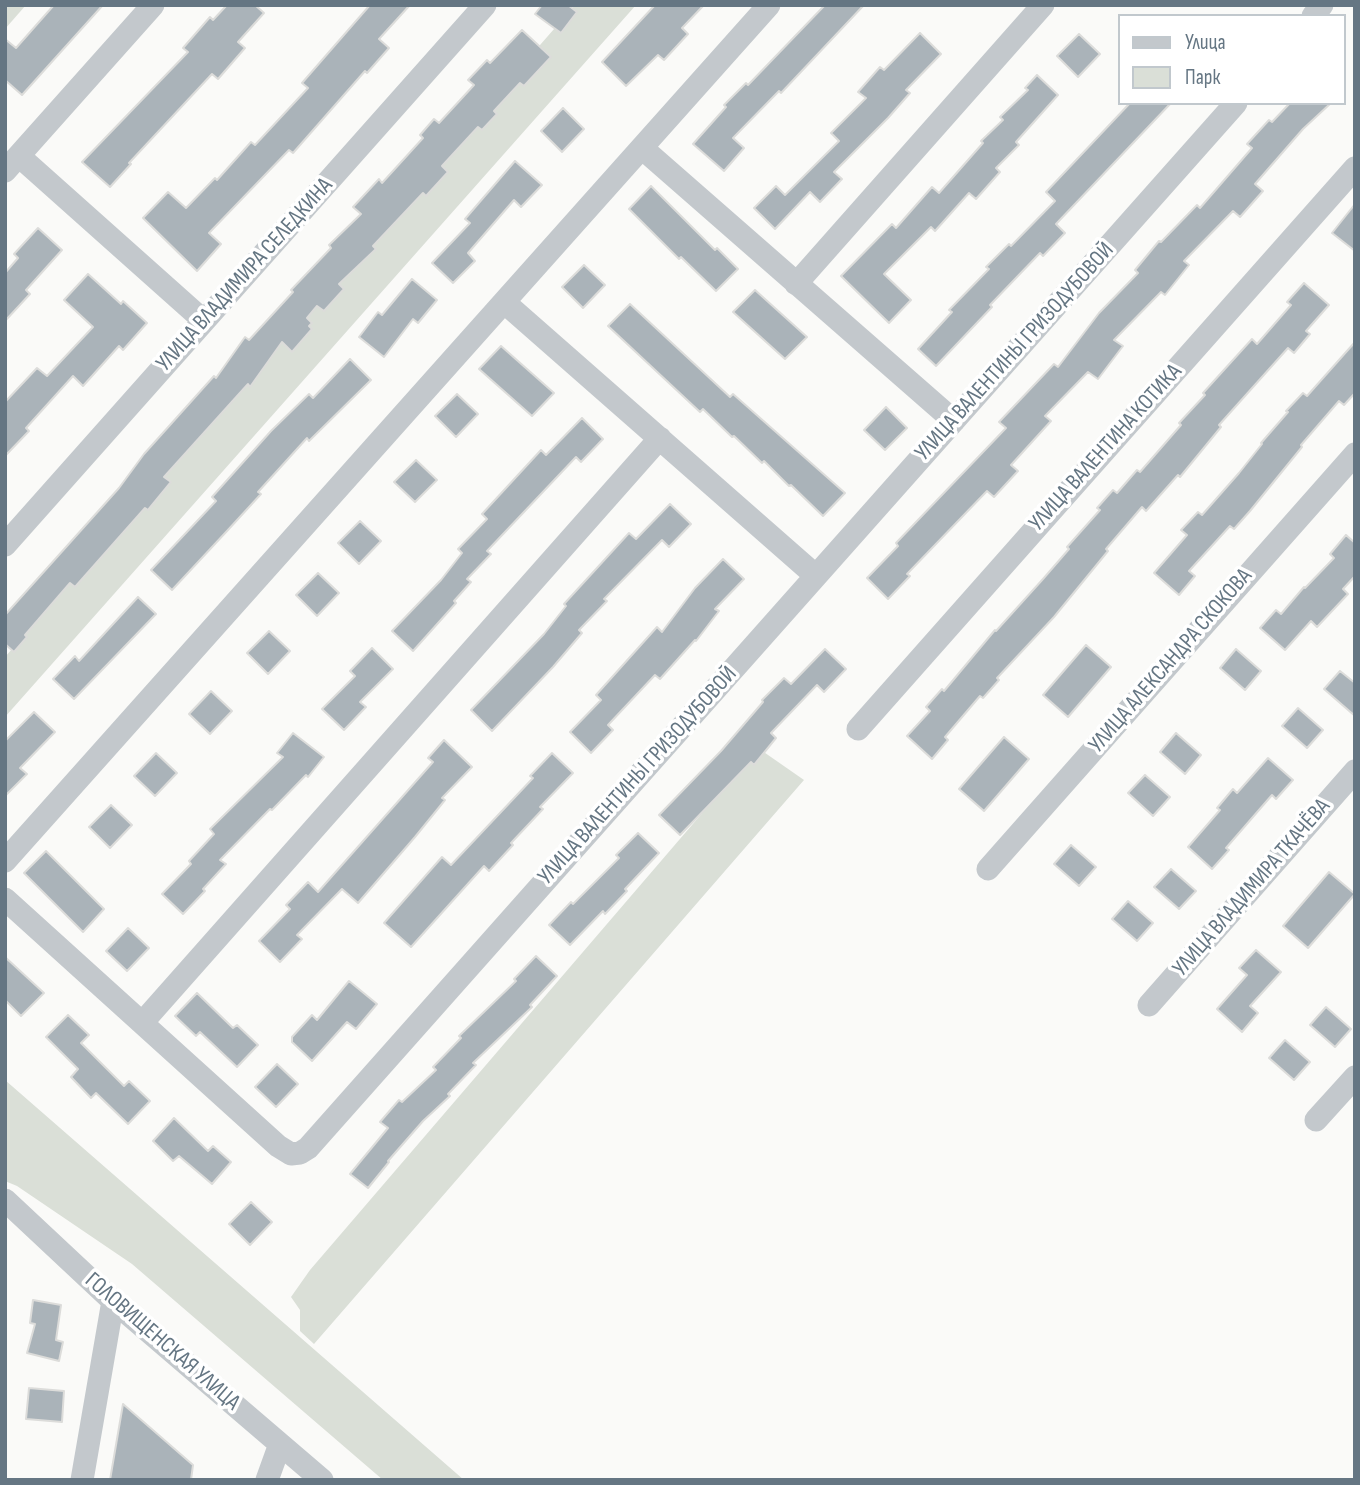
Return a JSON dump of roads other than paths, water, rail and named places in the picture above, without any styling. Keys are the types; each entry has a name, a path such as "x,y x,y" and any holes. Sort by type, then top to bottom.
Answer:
{"street":[{"path":"153,5 12,164 204,321"},
{"name":"УЛИЦА ВЛАДИМИРА СЕЛЕДКИНА","path":"5,545 485,5"},
{"path":"5,861 769,5"},
{"path":"796,284 1043,5"},
{"name":"УЛИЦА ВАЛЕНТИНЫ ГРИЗОДУБОВОЙ","path":"5,899 278,1146 291,1154 300,1153 1234,105"},
{"path":"642,148 954,421"},
{"name":"УЛИЦА ВАЛЕНТИНА КОТИКА","path":"858,729 1355,168"},
{"path":"504,302 816,576"},
{"path":"142,1023 660,438"},
{"name":"УЛИЦА АЛЕКСАНДРА СКОКОВА","path":"988,869 1355,453"},
{"name":"УЛИЦА ВЛАДИМИРА ТКАЧЁВА","path":"1149,1005 1355,771"},
{"path":"1316,1120 1355,1077"},
{"name":"ГОЛОВИЩЕНСКАЯ УЛИЦА","path":"5,1200 113,1301 322,1480"},
{"path":"82,1480 113,1301"},
{"path":"267,1480 280,1444"}]}
